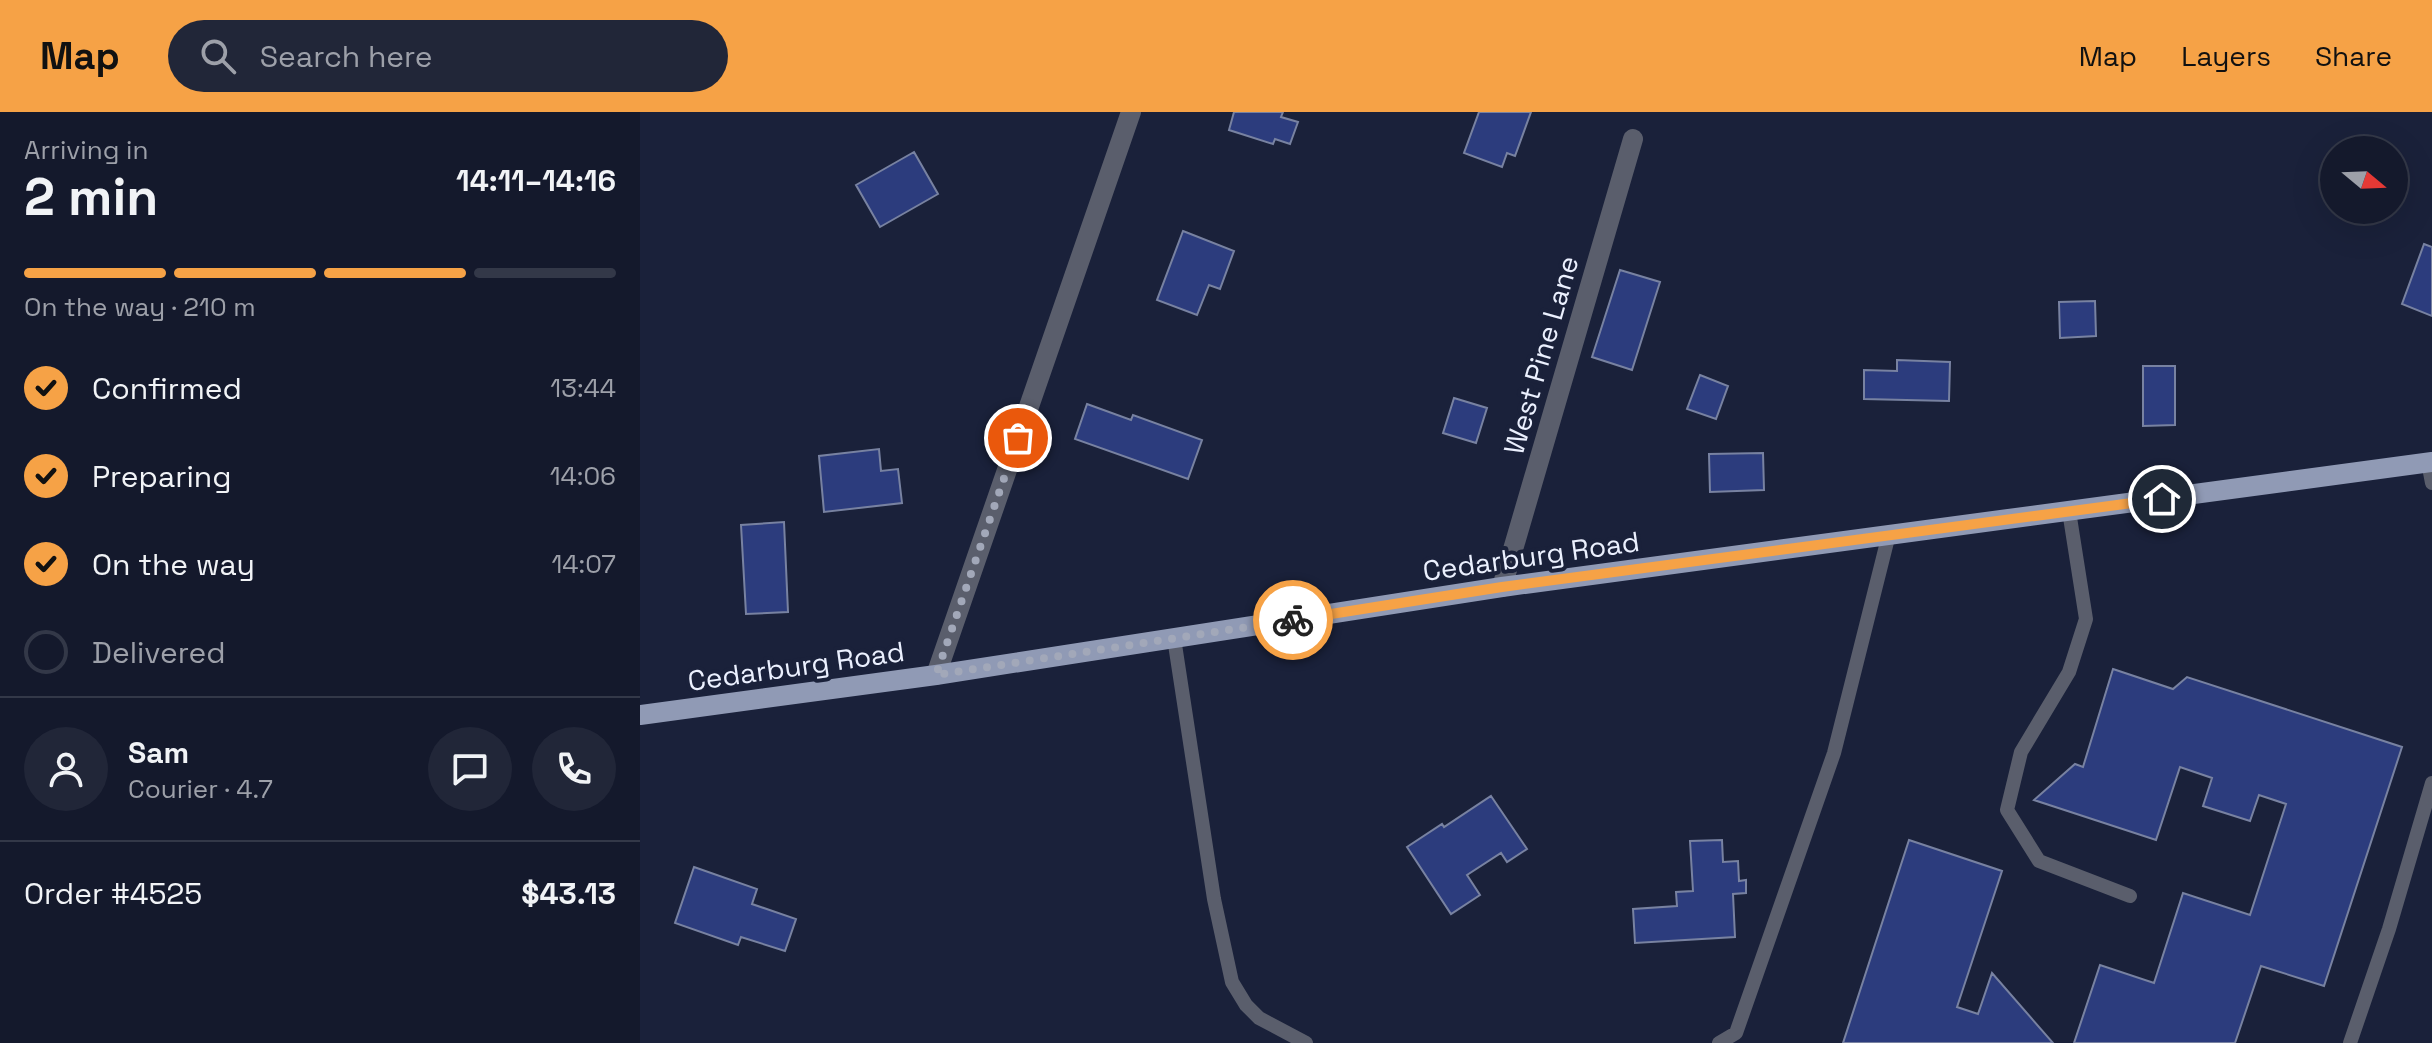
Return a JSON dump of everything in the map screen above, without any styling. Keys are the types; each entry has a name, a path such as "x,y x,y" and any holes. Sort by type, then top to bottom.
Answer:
{"main road":[{"name":"Cedarburg Road","path":"640,715 936,675 1502,587 2069,511 2431,469"}],"street":[{"path":"936,675 1131,112"},
{"name":"West Pine Lane","path":"1502,587 1633,139"}],"lane":[{"path":"2069,511 2086,619 2069,672 2021,752 2007,810 2039,861 2130,896"},
{"path":"1719,1043 1736,1033 1834,753 1889,534"},
{"path":"1174,638 1214,899 1232,982 1246,1005 1259,1018 1306,1043"},
{"path":"2350,1043 2389,929 2432,783"}],"building":[{"path":"1234,112 1283,112 1281,117 1298,122 1290,144 1275,139 1273,144 1229,130"},
{"path":"1479,112 1531,112 1515,156 1507,153 1502,167 1464,153"},
{"path":"914,152 938,194 880,227 856,185"},
{"path":"1183,231 1234,251 1220,289 1209,285 1197,315 1157,300"},
{"path":"2424,244 2432,247 2432,316 2402,304"},
{"path":"1620,270 1660,282 1632,370 1592,357"},
{"path":"2095,301 2096,336 2060,338 2059,302"},
{"path":"1897,360 1950,362 1949,401 1864,399 1864,370 1897,371"},
{"path":"2143,366 2175,366 2175,425 2143,426"},
{"path":"1700,375 1728,386 1716,419 1687,409"},
{"path":"1454,398 1487,408 1476,443 1443,433"},
{"path":"1087,404 1131,420 1133,415 1202,440 1188,479 1075,439"},
{"path":"879,449 881,471 898,469 902,503 824,512 819,456"},
{"path":"1763,453 1764,490 1710,492 1709,454"},
{"path":"784,522 788,612 746,614 741,525"},
{"path":"2113,669 2173,689 2187,677 2402,747 2324,986 2261,966 2235,1043 2074,1043 2100,965 2154,983 2183,893 2250,915 2286,804 2259,795 2250,821 2203,806 2212,778 2180,767 2156,840 2034,800 2075,764 2083,767"},
{"path":"1491,796 1527,849 1507,862 1501,853 1467,875 1480,895 1451,914 1407,847"},
{"path":"1722,840 1723,862 1738,861 1739,881 1746,880 1746,893 1733,894 1735,937 1635,943 1633,909 1677,906 1676,892 1693,891 1690,841"},
{"path":"1909,840 2002,871 1957,1007 1978,1014 1992,973 2053,1043 1843,1043"},
{"path":"694,867 757,889 752,904 796,919 785,951 741,937 738,945 675,923"}],"way so far":[{"path":"1018,438 936,675 1293,620"}],"route":[{"path":"1293,620 1502,587 2162,499"}]}
